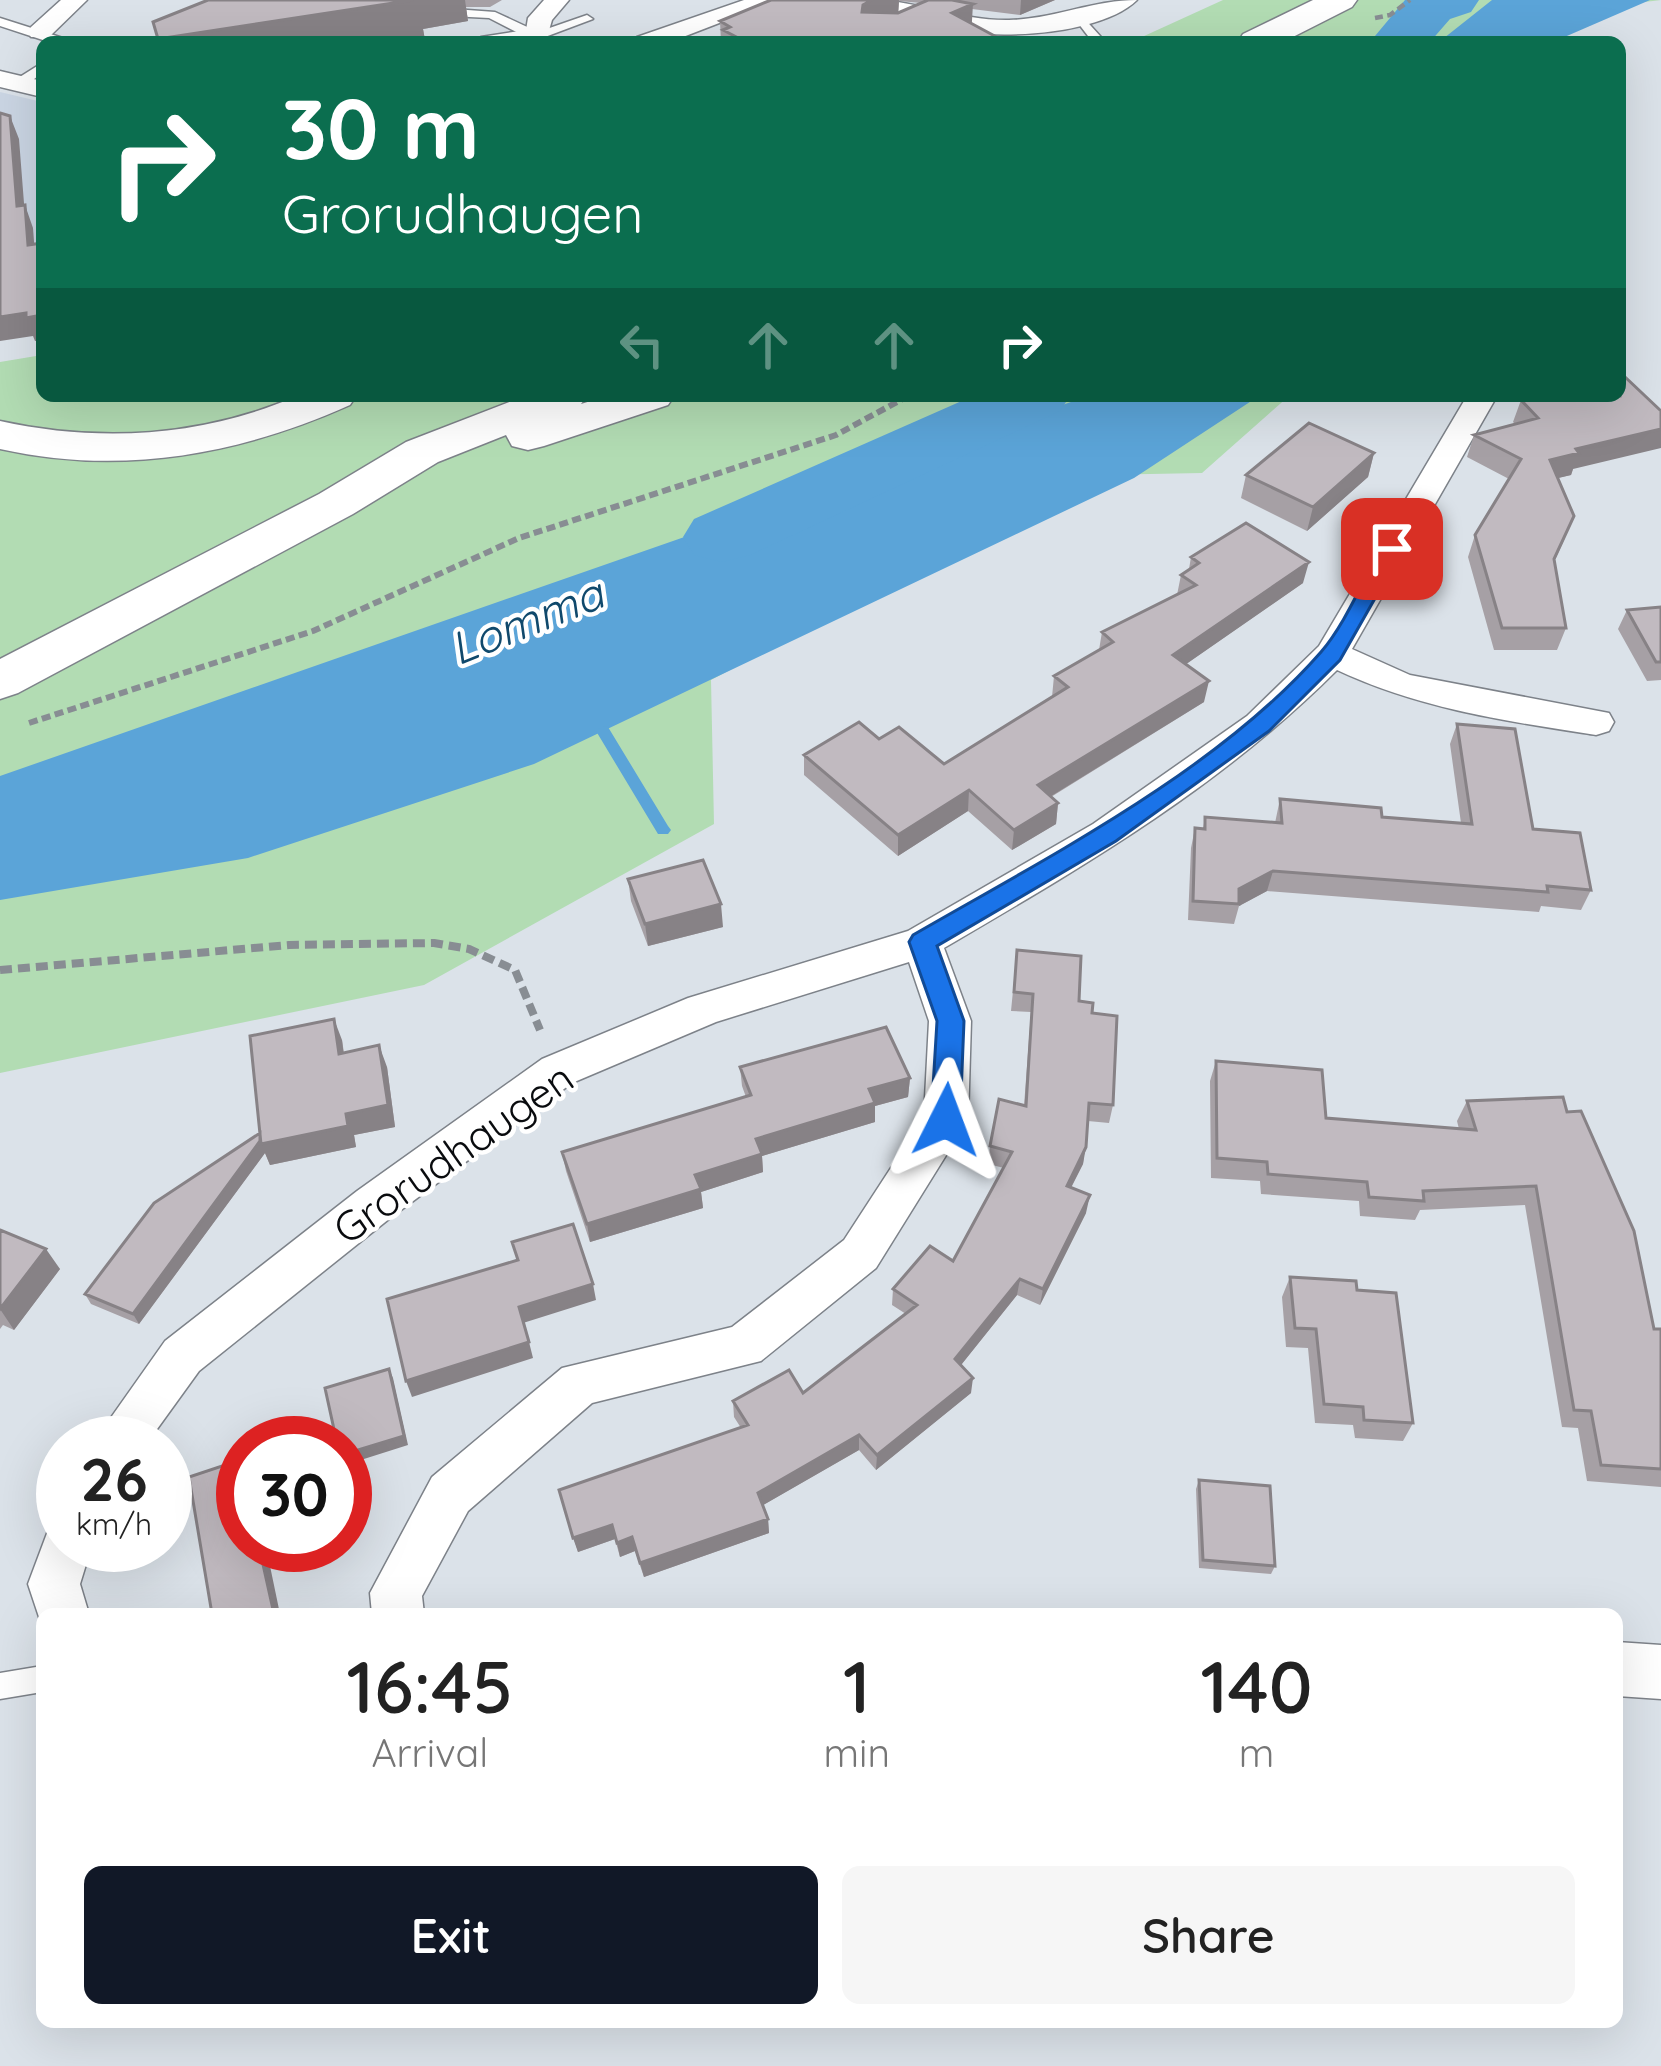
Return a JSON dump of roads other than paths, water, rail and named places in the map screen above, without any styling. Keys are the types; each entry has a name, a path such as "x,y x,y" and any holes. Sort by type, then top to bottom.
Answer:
{"main road":[{"path":"1268,36 1340,0"},
{"path":"0,435 51,446 152,446 252,427 318,402"},
{"path":"0,682 336,504 422,452 550,402"},
{"path":"336,504 634,402"}],"street":[{"path":"52,36 75,0"},
{"path":"540,36 540,18 557,0"},
{"path":"663,36 767,0"},
{"path":"894,34 908,7 1005,29 1085,31 1125,0"},
{"name":"Grorudhaugen","path":"138,1416 182,1356 374,1205 557,1071 703,1010 922,942 1107,835 1260,725 1332,654 1479,402"},
{"path":"1332,654 1400,685 1468,702 1596,722"},
{"path":"397,1608 396,1593 450,1494 579,1384 744,1346 860,1254 946,1120 950,1021 922,942"},
{"path":"58,1572 54,1584 61,1608"},
{"path":"1623,1669 1661,1672"}],"lane":[{"path":"454,13 481,5 535,36"},
{"path":"547,36 586,19"},
{"path":"0,22 48,36"},
{"path":"0,1686 36,1679"}],"water":[{"path":"1492,0 1650,0 1567,36 1447,36"},
{"path":"1071,402 1250,402 1134,478 534,764 248,858 0,900 0,776"}],"waterway":[{"name":"Lomma","path":"1404,36 1430,7 1451,0"},
{"name":"Lomma","path":"722,537 1021,402"},
{"path":"603,731 663,830"}]}
